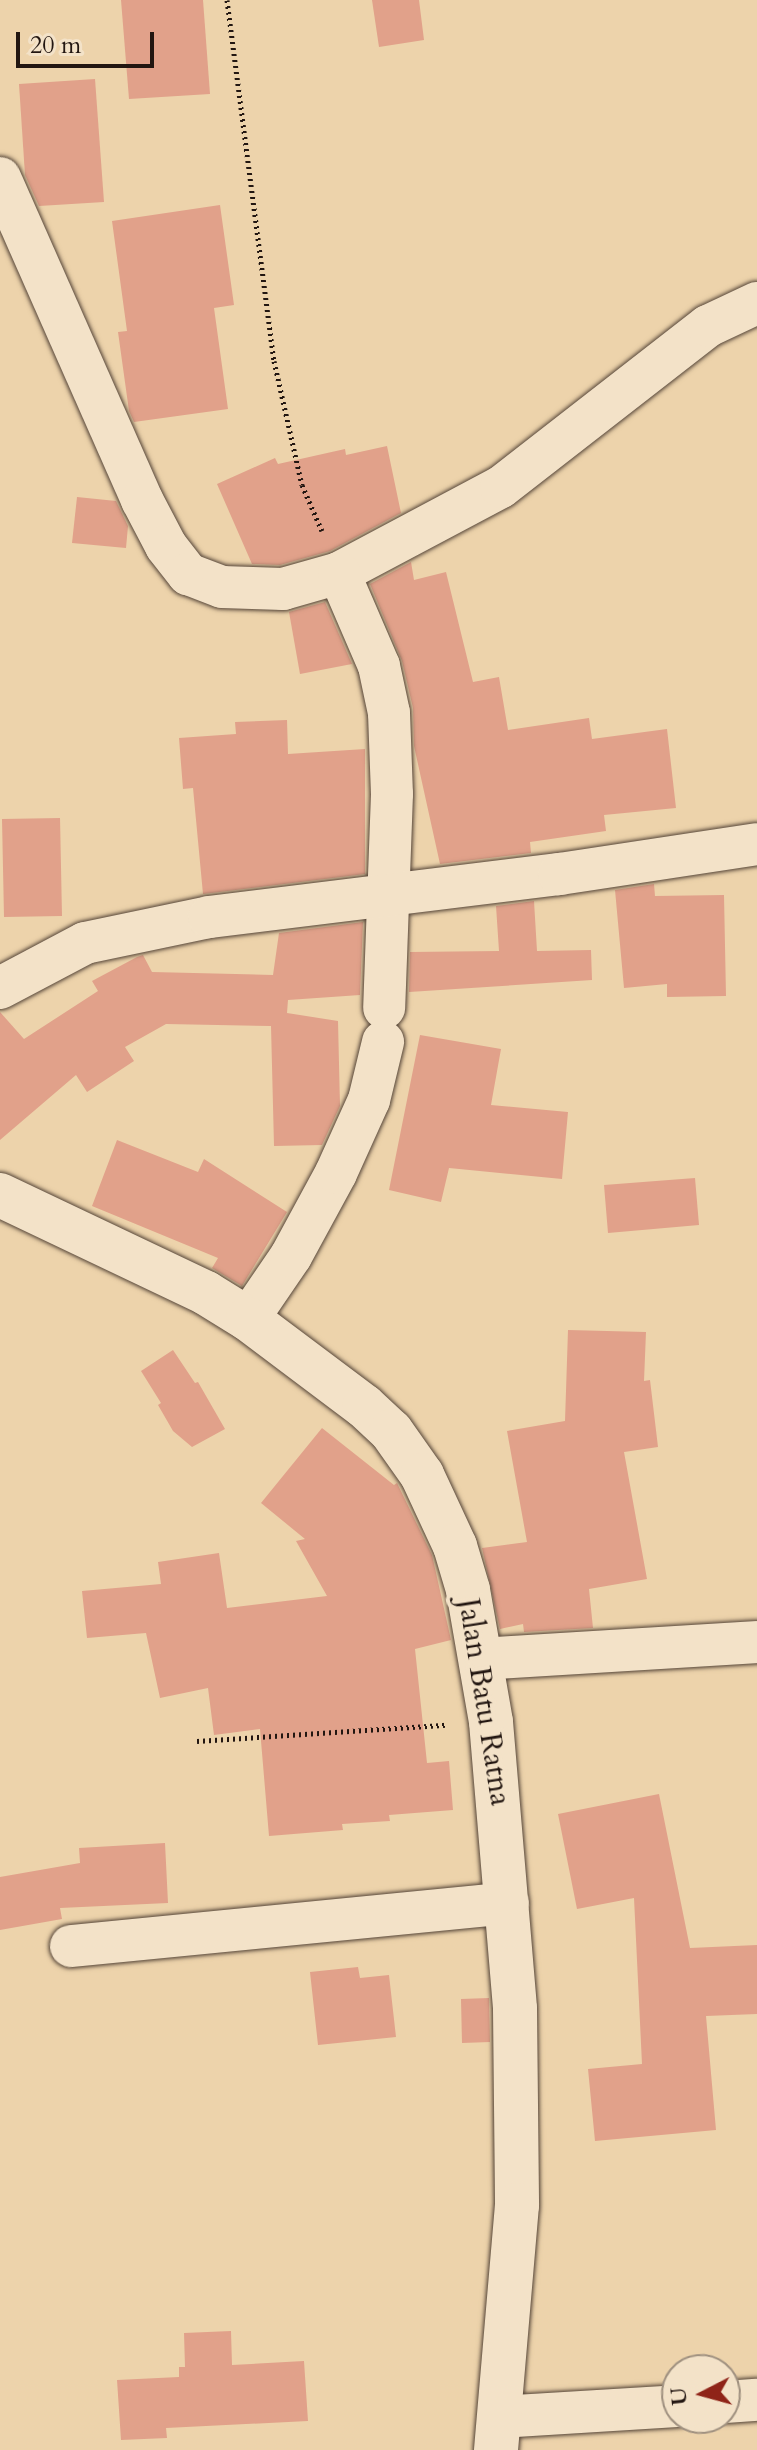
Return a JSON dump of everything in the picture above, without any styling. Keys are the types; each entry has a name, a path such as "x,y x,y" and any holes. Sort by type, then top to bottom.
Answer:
{"street":[{"path":"0,178 142,500 166,546 188,574 222,587 283,589 339,573 501,487 708,326 757,303"},
{"path":"248,1319 291,1256 336,1173 369,1100 383,1025 392,794 389,713 379,666 339,573"},
{"path":"0,988 85,943 209,917 386,897 757,844"},
{"name":"Jalan Batu Ratna","path":"0,1195 157,1268 248,1319 364,1406 391,1431 422,1475 455,1546 468,1590 491,1722 515,2009 517,2205 497,2434"},
{"path":"480,1659 757,1642"},
{"path":"71,1946 508,1903"},
{"path":"497,2434 661,2408"}],"path":[{"path":"227,0 274,361 302,485 339,573"},
{"path":"197,1741 491,1722"}],"building":[{"path":"121,0 203,0 210,94 129,99"},
{"path":"372,0 419,0 424,40 379,47"},
{"path":"95,79 104,202 39,206 25,175 19,84"},
{"path":"220,205 234,305 214,308 228,409 134,422 129,411 118,332 127,331 112,221"},
{"path":"387,446 401,513 330,551 280,565 252,564 217,484 275,458 278,464 345,449 346,455"},
{"path":"77,497 116,501 128,526 126,548 72,543"},
{"path":"411,562 414,580 446,572 473,682 499,677 508,730 589,718 592,739 667,729 676,808 604,815 606,831 530,842 531,853 440,864 414,746 413,708 402,661 370,584"},
{"path":"325,602 352,664 300,674 289,612"},
{"path":"287,720 288,754 365,749 365,874 203,894 193,788 183,789 179,738 236,734 235,722"},
{"path":"60,818 62,916 4,917 2,819"},
{"path":"654,884 655,896 724,895 726,996 667,997 667,984 624,988 615,890"},
{"path":"534,901 537,951 591,950 592,980 409,992 410,952 499,951 496,906"},
{"path":"363,922 360,995 288,1000 287,1013 338,1021 340,1106 322,1145 274,1146 271,1026 166,1024 125,1047 134,1061 87,1092 76,1075 0,1140 0,1012 24,1039 98,991 92,981 137,957 143,955 152,972 273,975 279,933"},
{"path":"420,1035 501,1049 491,1105 568,1112 562,1179 449,1168 441,1202 389,1190"},
{"path":"117,1140 198,1172 204,1159 287,1212 242,1286 212,1268 218,1258 92,1206"},
{"path":"695,1178 699,1225 608,1233 604,1185"},
{"path":"568,1330 646,1332 644,1381 650,1380 658,1447 624,1452 647,1579 589,1589 593,1628 524,1632 523,1624 500,1629 482,1548 527,1542 507,1431 565,1421"},
{"path":"173,1350 195,1383 198,1382 225,1429 192,1447 173,1431 158,1405 161,1403 141,1371"},
{"path":"322,1428 394,1485 397,1483 432,1555 451,1640 415,1649 427,1763 449,1761 453,1810 389,1815 390,1821 342,1824 343,1830 269,1836 260,1729 214,1735 208,1688 160,1698 146,1633 87,1638 82,1591 161,1584 158,1562 219,1553 227,1608 327,1596 296,1541 305,1539 261,1503"},
{"path":"659,1794 690,1948 757,1945 757,2014 706,2016 716,2130 595,2141 588,2069 642,2064 634,1898 577,1909 558,1814"},
{"path":"165,1843 168,1903 60,1908 62,1919 0,1930 0,1877 80,1863 79,1848"},
{"path":"358,1967 360,1978 389,1975 396,2037 318,2045 310,1972"},
{"path":"489,1998 490,2042 462,2043 461,1999"},
{"path":"231,2331 232,2365 304,2361 308,2421 166,2428 167,2438 121,2440 117,2380 179,2377 179,2367 185,2367 184,2333"}]}
